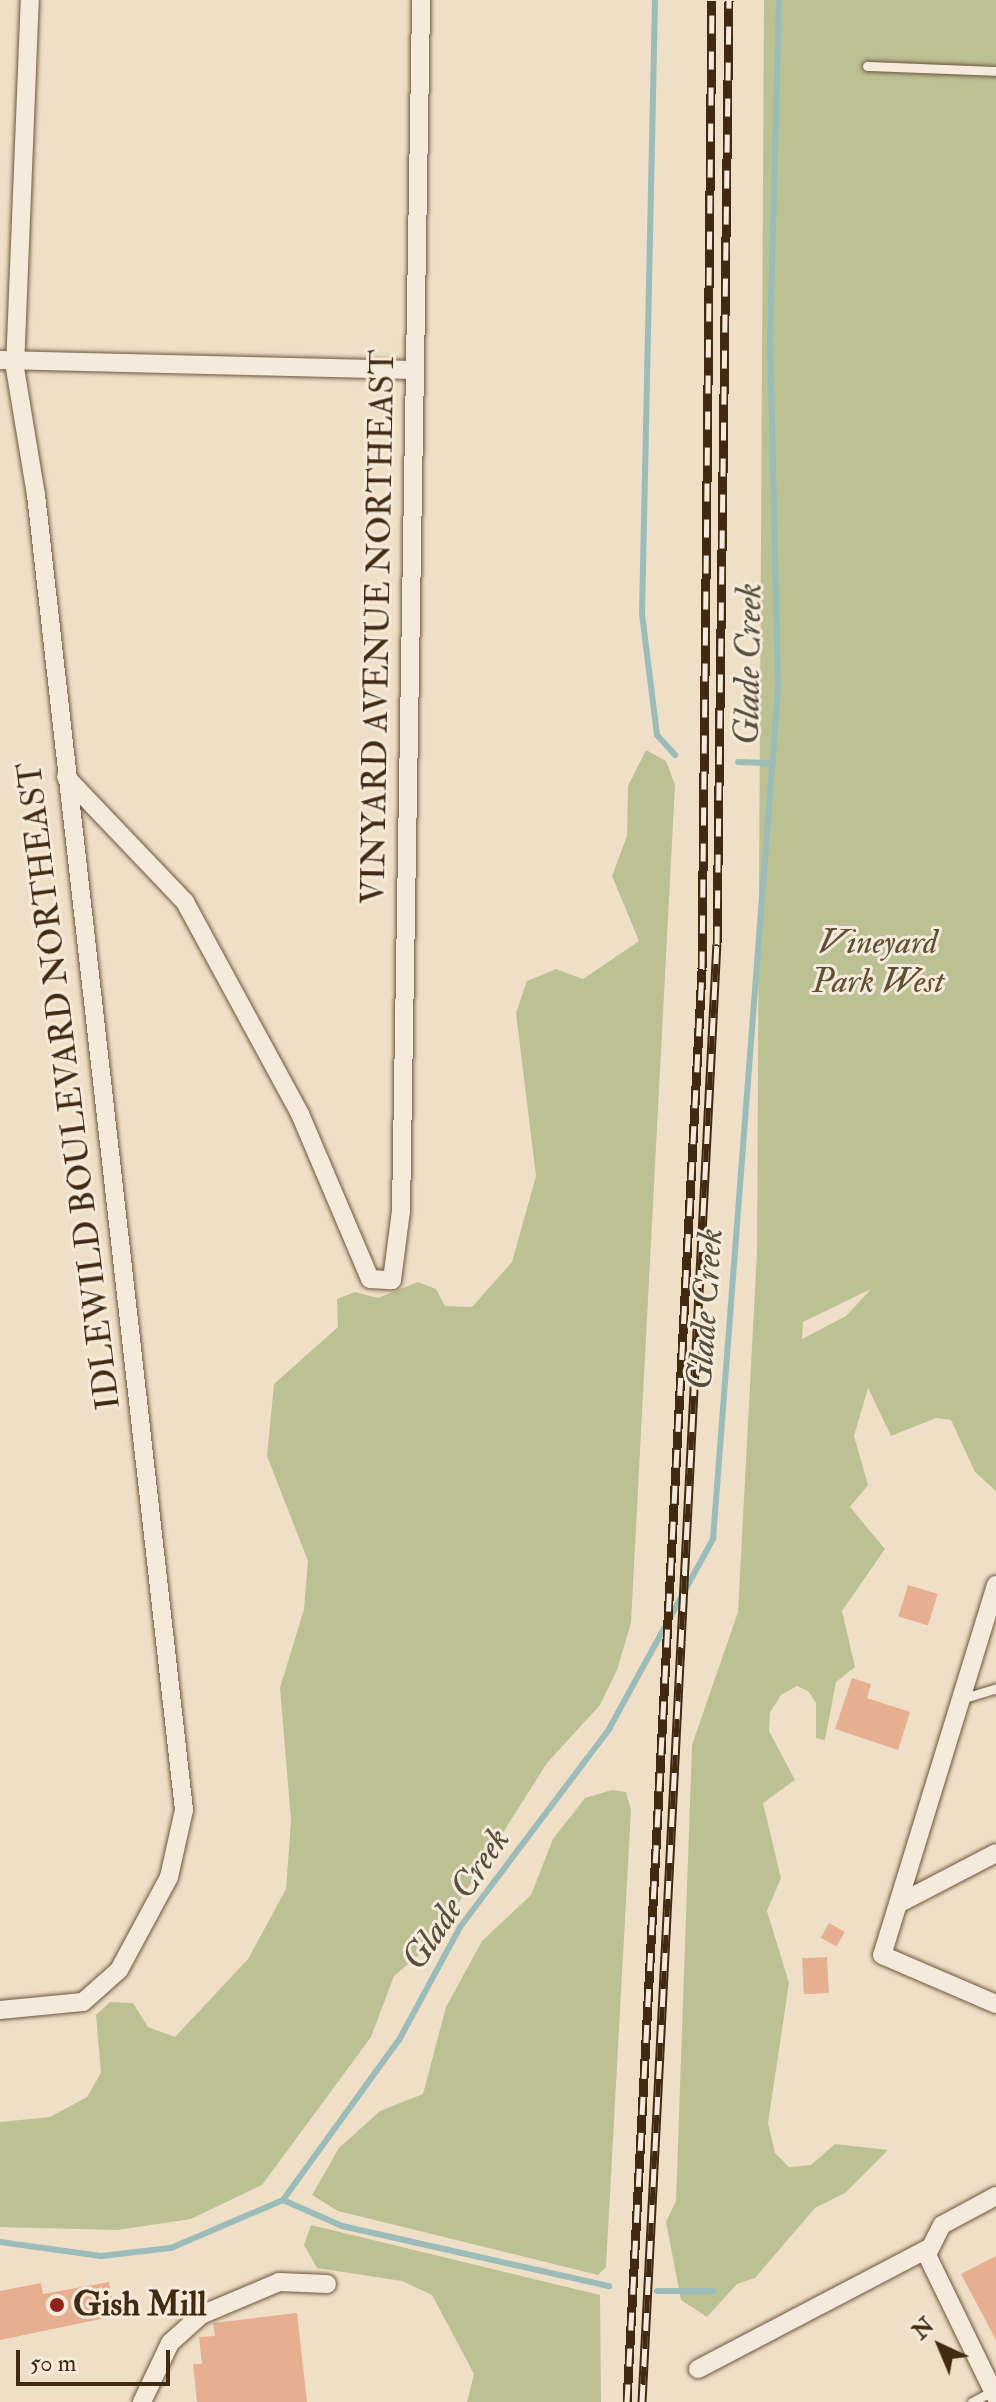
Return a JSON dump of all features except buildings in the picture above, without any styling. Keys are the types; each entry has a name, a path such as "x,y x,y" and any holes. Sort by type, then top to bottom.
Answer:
{"street":[{"name":"IDLEWILD BOULEVARD NORTHEAST","path":"0,2010 83,2002 119,1970 169,1877 184,1810 66,777 7,360 30,0"},
{"name":"VINYARD AVENUE NORTHEAST","path":"66,777 168,880 207,938 306,1127 370,1279 392,1280 397,1255 421,0"},
{"path":"7,360 415,370"},
{"path":"996,1585 882,1955 996,2004"},
{"path":"898,1904 996,1853"},
{"path":"994,2394 928,2268 928,2249 942,2225 996,2196"},
{"path":"698,2369 928,2249"},
{"path":"142,2402 170,2343 201,2315 279,2282 327,2284"}],"lane":[{"path":"867,66 996,71"},
{"path":"961,1699 996,1688"},
{"path":"972,2402 994,2394"}],"green space":[{"name":"Vineyard Park West","path":"764,0 996,0 996,1491 975,1472 951,1420 936,1418 891,1436 868,1388 854,1436 868,1485 850,1507 885,1549 842,1611 855,1667 836,1682 825,1740 816,1738 816,1703 808,1691 797,1686 781,1695 770,1712 769,1731 795,1780 763,1803 781,1878 767,1911 789,1983 768,2123 775,2153 789,2167 811,2165 835,2144 888,2150 845,2193 815,2208 755,2278 737,2284 707,2317 681,2300 666,2222 676,2201 692,1745 738,1612 757,1252","holes":["871,1289 846,1316 802,1339 803,1322"]},
{"path":"646,750 666,761 675,785 631,1623 617,1670 600,1705 547,1763 433,1943 394,1976 371,2037 262,2185 191,2219 117,2230 0,2227 0,2122 50,2117 87,2097 101,2073 96,2015 110,2002 133,2003 148,2027 175,2037 248,1959 286,1889 291,1821 280,1688 304,1609 308,1561 267,1456 274,1384 338,1327 337,1299 355,1292 378,1298 418,1282 436,1289 445,1306 472,1307 512,1262 536,1176 516,1013 527,981 556,969 583,979 639,941 612,876 627,836 628,786"},
{"path":"612,1790 626,1792 631,1810 606,2267 598,2275 338,2211 312,2195 339,2148 380,2111 423,2094 446,2007 482,1941 531,1895 553,1839 585,1798"},
{"path":"311,2225 600,2295 601,2402 467,2402 474,2374 432,2295 402,2281 317,2268 304,2245"}],"waterway":[{"path":"655,0 642,614 657,735 675,755"},
{"name":"Glade Creek","path":"0,2242 101,2256 171,2248 283,2200 399,2040 460,1927 609,1729 713,1539 778,688 770,342 779,0"},
{"path":"738,762 773,763"},
{"path":"283,2200 342,2226 609,2286"},
{"path":"657,2291 714,2291"}],"railway":[{"path":"627,2402 702,969 712,0"},
{"path":"642,2402 717,944 729,0"}],"place":[{"name":"Gish Mill","path":"57,2305"}]}
